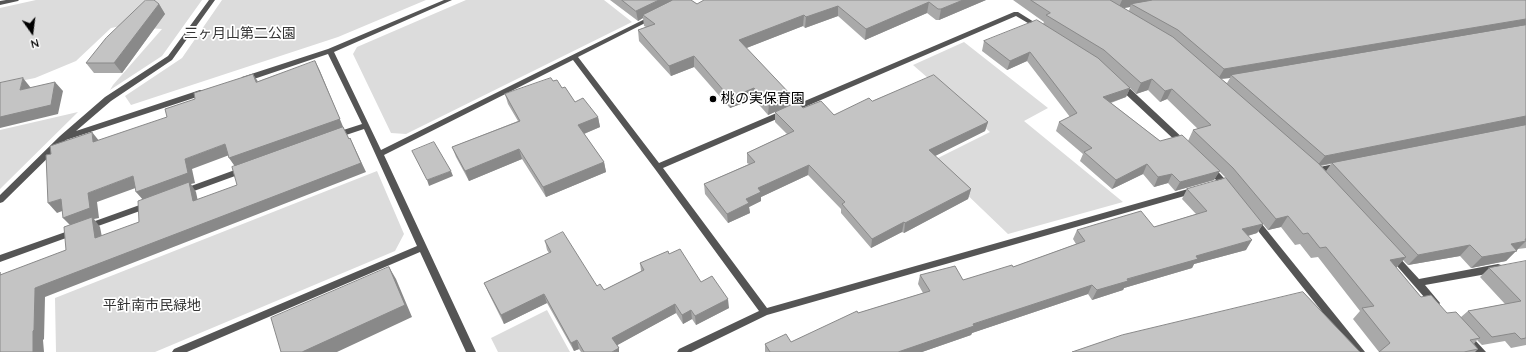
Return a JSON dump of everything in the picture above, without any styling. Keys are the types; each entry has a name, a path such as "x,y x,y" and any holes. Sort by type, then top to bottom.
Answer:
{"street":[{"path":"0,3 16,0"},
{"path":"0,200 64,138 108,99 170,58 212,0"},
{"path":"239,81 330,51 449,0"},
{"path":"658,167 1016,13 1050,34"},
{"path":"380,154 659,14"},
{"path":"330,51 380,154 471,352"},
{"path":"574,57 658,167 765,312"},
{"path":"1114,79 1188,148"},
{"path":"64,138 209,91"},
{"path":"329,138 366,125"},
{"path":"1205,164 1215,184 1235,197"},
{"path":"1315,171 1346,164"},
{"path":"172,196 254,166"},
{"path":"682,352 765,312 1215,184"},
{"path":"0,259 157,201"},
{"path":"1250,215 1360,352"},
{"path":"177,352 423,247"},
{"path":"1385,247 1443,312"},
{"path":"1417,282 1510,266"},
{"path":"1465,335 1481,352"}],"green space":[{"path":"36,0 202,0 162,56 110,90 162,29 121,26 111,28 76,61 35,78 0,85 0,8"},
{"name":"三ヶ月山第二公園","path":"222,0 426,0 338,37 131,105 125,96 182,58"},
{"path":"466,0 604,0 632,22 406,134 391,133 353,54 357,47"},
{"path":"964,42 1048,108 1024,121 1123,202 1008,234 932,161 990,132 913,65"},
{"path":"78,112 0,189 0,130"},
{"name":"平針南市民緑地","path":"377,171 404,234 395,251 155,352 56,352 55,298"},
{"path":"547,310 570,352 498,352 491,338"}],"building":[{"path":"146,0 154,0 159,4 114,63 86,63 106,38"},
{"path":"622,0 659,0 636,11"},
{"path":"673,0 691,0 697,4 704,0 963,0 941,9 938,9 929,2 866,29 838,6 806,17 804,15 739,40 791,95 769,104 754,88 730,98 694,56 669,66 638,30 655,24 643,15"},
{"path":"1031,0 1110,0 1173,37 1318,163 1406,257 1390,260 1421,297 1431,295 1447,313 1456,312 1480,338 1470,340 1478,349 1464,352 1379,352 1390,343 1362,308 1374,306 1326,247 1320,248 1308,233 1303,234 1288,216 1276,219 1233,168 1193,130 1211,125 1172,89 1165,91 1152,79 1141,83 1104,50 1046,15 1050,13"},
{"path":"1153,0 1526,0 1526,19 1224,69 1178,30 1131,4"},
{"path":"1037,20 1098,58 1130,88 1103,97 1160,141 1182,135 1220,171 1180,182 1172,174 1158,177 1147,164 1116,180 1084,152 1092,148 1059,122 1077,113 1030,52 1010,61 984,41"},
{"path":"1526,25 1526,116 1325,156 1231,75"},
{"path":"315,61 340,119 229,158 225,144 185,159 188,173 136,192 133,176 88,193 90,208 63,218 61,199 48,203 46,155 51,154 50,146 92,132 93,142 167,117 165,109 195,99 194,93 253,74 256,82"},
{"path":"934,75 988,122 929,150 971,189 872,239 842,204 845,202 809,165 758,188 761,192 746,199 749,203 727,214 704,184 755,162 747,153 794,131 775,112 797,102 803,108 821,101 834,115 869,98 872,101"},
{"path":"23,78 20,90 55,82 51,105 0,117 0,83"},
{"path":"551,78 553,81 557,80 562,88 565,87 575,102 583,98 598,117 578,125 604,162 543,187 519,149 465,171 452,147 520,121 505,94"},
{"path":"1526,125 1526,241 1511,244 1517,251 1482,257 1470,245 1418,255 1332,163"},
{"path":"343,127 349,139 350,138 361,163 35,288 33,352 0,352 0,275 66,250 64,227 92,217 95,238 139,222 138,201 189,182 193,201 237,185 232,167"},
{"path":"434,142 451,171 427,180 412,151"},
{"path":"1226,178 1263,224 1242,229 1252,240 1196,256 1198,259 1127,279 1128,281 1097,290 1092,285 973,324 974,326 898,352 770,352 765,344 786,334 791,342 857,311 858,313 930,291 920,275 955,266 963,280 1012,265 1013,267 1085,241 1077,230 1141,211 1154,227 1207,211 1187,189"},
{"path":"563,232 597,286 600,284 604,290 644,270 640,263 668,251 669,254 680,249 701,282 712,276 728,299 695,316 691,310 682,315 675,304 612,338 619,348 612,352 584,352 577,340 571,343 544,294 501,315 484,283 551,252 545,241"},
{"path":"1526,261 1526,338 1521,339 1515,333 1492,337 1468,311 1521,301 1489,268"},
{"path":"389,267 405,305 302,352 281,352 271,318"},
{"path":"1303,292 1360,352 1072,352 1122,335"}],"place":[{"name":"桃の実保育園","path":"713,99"}]}
